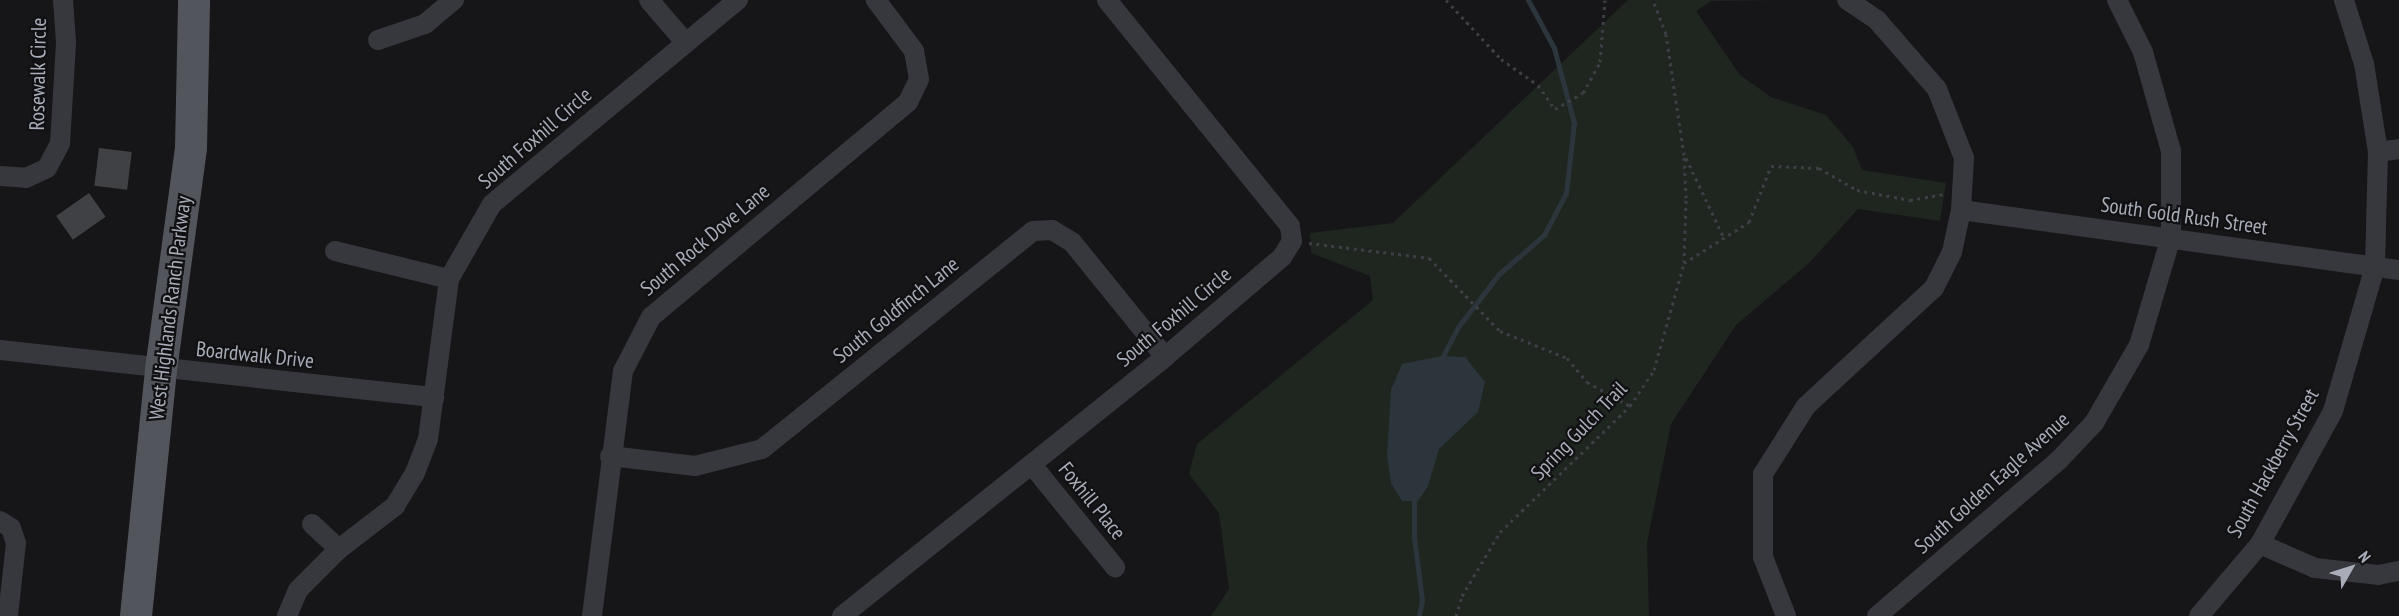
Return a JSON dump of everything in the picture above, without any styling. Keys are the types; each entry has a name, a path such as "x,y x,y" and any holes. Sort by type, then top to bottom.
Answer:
{"main road":[{"name":"West Highlands Ranch Parkway","path":"136,616 161,370 191,148 194,0"}],"street":[{"name":"Rosewalk Circle","path":"0,176 26,178 46,168 60,144 66,42 63,0"},
{"path":"378,40 425,24 454,0"},
{"path":"649,0 685,42"},
{"name":"South Foxhill Circle","path":"287,616 298,590 339,549 395,506 405,489 428,440 449,279 492,204 738,0"},
{"name":"South Rock Dove Lane","path":"592,616 622,371 651,317 908,102 919,79 914,51 876,0"},
{"path":"1107,0 1290,226 1292,241"},
{"path":"1786,616 1763,557 1764,474 1806,406 1934,288 1952,252 1961,210 1964,158 1936,89 1877,20 1846,0"},
{"name":"South Golden Eagle Avenue","path":"1877,616 2059,460 2094,423 2139,345 2171,237 2171,151 2143,52 2117,0"},
{"name":"South Hackberry Street","path":"2199,616 2260,544 2333,411 2374,266 2378,152 2364,64 2344,0"},
{"path":"2378,152 2399,149"},
{"name":"South Gold Rush Street","path":"1961,210 2399,270"},
{"name":"South Goldfinch Lane","path":"610,456 695,466 762,448 1033,231 1053,230 1072,242 1165,357"},
{"name":"South Foxhill Circle","path":"842,616 1165,357 1282,257 1292,241"},
{"path":"334,251 449,279"},
{"name":"Boardwalk Drive","path":"0,350 161,370 434,397"},
{"name":"Foxhill Place","path":"1032,465 1115,567"},
{"path":"0,521 11,528 16,543 8,616"},
{"path":"312,524 339,549"},
{"path":"2260,544 2315,568 2378,575 2399,571"}],"path":[{"path":"1446,0 1501,59 1538,85 1555,109 1578,96 1600,62 1605,0"},
{"name":"Spring Gulch Trail","path":"1456,616 1462,596 1500,532 1630,406 1654,370 1684,263 1684,155 1666,34 1653,0"},
{"path":"1684,155 1724,238"},
{"path":"1684,263 1749,222 1771,166 1819,168 1857,190 1910,200 1962,191"},
{"path":"1292,241 1429,258 1500,330 1567,358 1587,382 1630,406"}],"shaded area":[{"path":"1628,0 1789,0 1711,1 1696,11 1740,75 1771,97 1826,115 1853,147 1862,170 1946,183 1940,221 1858,209 1809,263 1736,325 1671,424 1647,543 1649,616 1211,616 1229,589 1219,513 1189,474 1197,444 1373,300 1370,276 1311,253 1310,233 1393,223"},
{"path":"1442,356 1465,357 1485,382 1478,412 1439,449 1428,486 1418,501 1402,501 1391,483 1387,456 1391,390 1402,364"}],"building":[{"path":"99,148 132,152 127,190 94,186"},
{"path":"89,193 106,217 73,240 56,216"}],"waterway":[{"path":"1441,360 1458,327 1499,274 1544,235 1566,193 1574,123 1554,48 1528,0"},
{"path":"1414,496 1414,537 1422,600 1419,616"}]}
